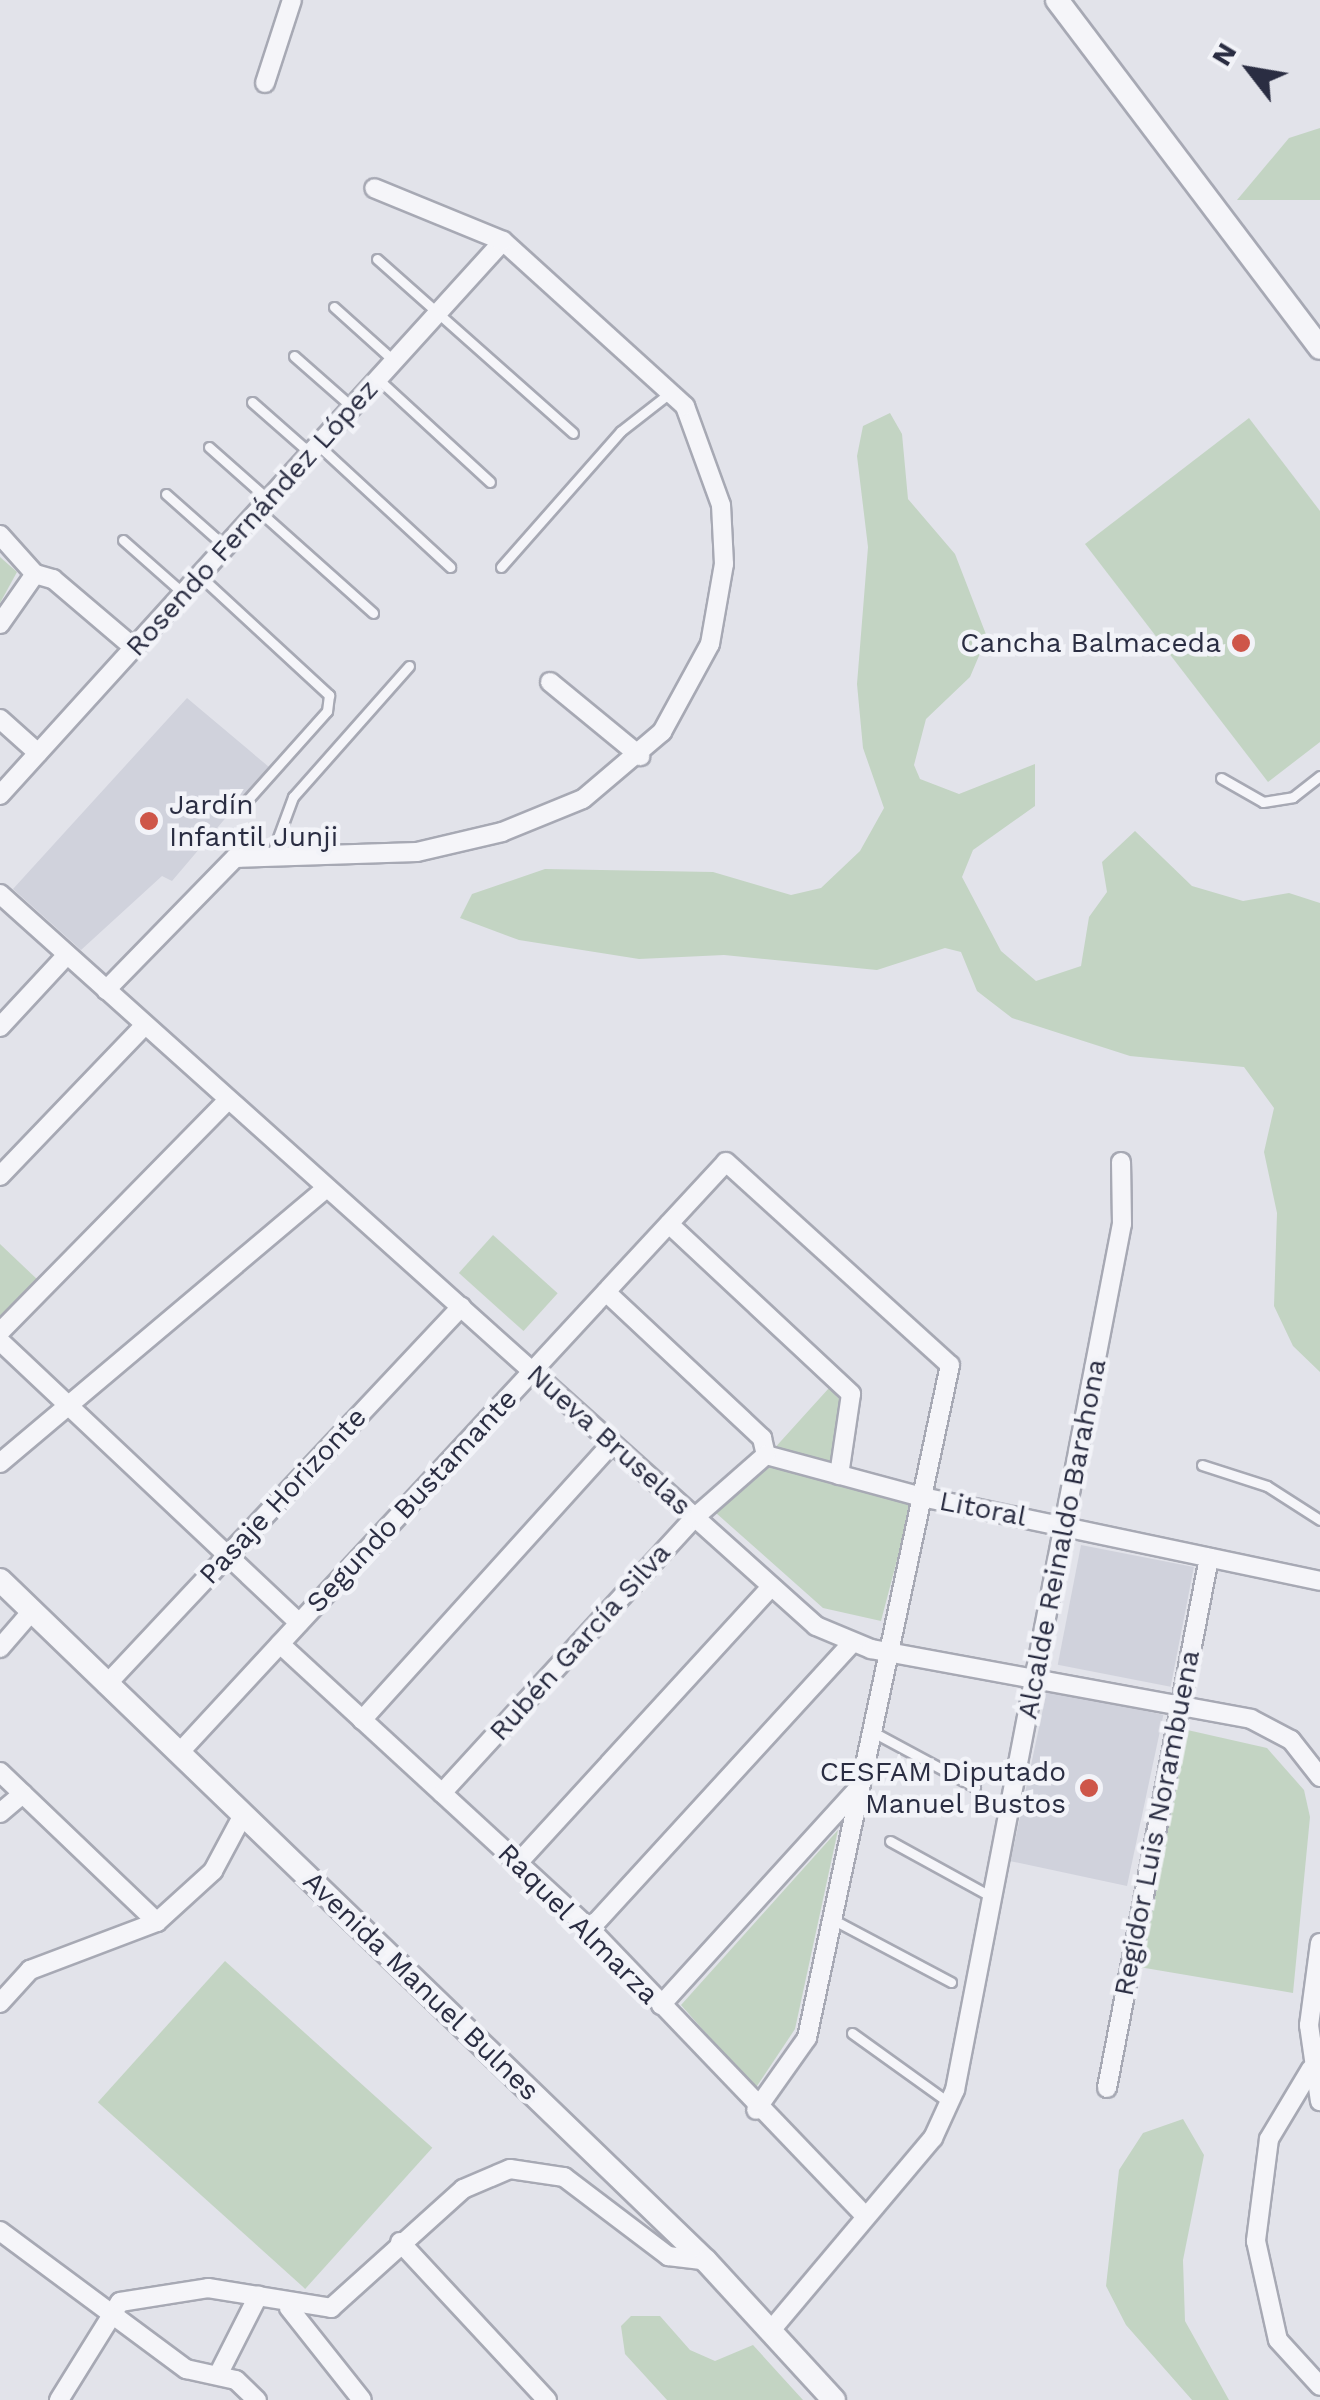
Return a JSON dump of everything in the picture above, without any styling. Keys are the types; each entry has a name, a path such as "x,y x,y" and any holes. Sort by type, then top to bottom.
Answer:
{"street":[{"path":"265,83 292,0"},
{"path":"1057,0 1320,348"},
{"path":"106,990 217,869 273,851 379,856 502,832 583,798 640,756 698,676 724,564 711,458 673,390 503,241 374,188"},
{"name":"Rosendo Fernández López","path":"0,795 503,241"},
{"path":"0,534 36,574 54,579 134,648"},
{"path":"0,624 36,574"},
{"path":"550,682 640,756"},
{"path":"0,720 38,753"},
{"name":"Nueva Bruselas","path":"0,894 533,1370 770,1588 852,1644 1265,1724 1320,1777"},
{"path":"0,1027 67,954"},
{"path":"0,1176 145,1025"},
{"path":"0,1332 228,1100"},
{"name":"Segundo Bustamante","path":"179,1752 726,1162 950,1365 922,1498"},
{"name":"Alcalde Reinaldo Barahona","path":"772,2329 866,2216 950,2104 1122,1224 1122,1162"},
{"path":"0,1463 327,1188"},
{"path":"669,1224 851,1394 839,1475"},
{"path":"606,1292 762,1438 766,1455"},
{"name":"Pasaje Horizonte","path":"106,1685 461,1307"},
{"path":"0,1341 299,1623"},
{"path":"362,1720 612,1443"},
{"name":"Litoral","path":"766,1455 922,1498 1320,1581"},
{"name":"Rubén García Silva","path":"442,1793 694,1518 766,1455"},
{"path":"756,2110 807,2038 922,1498"},
{"name":"Regidor Luis Norambuena","path":"1107,2088 1209,1558"},
{"name":"Avenida Manuel Bulnes","path":"0,1580 706,2261 834,2400"},
{"path":"518,1863 770,1588"},
{"path":"0,1648 32,1610"},
{"name":"Raquel Almarza","path":"280,1644 590,1929 756,2110 866,2216"},
{"path":"590,1929 852,1644"},
{"path":"0,1772 157,1922"},
{"path":"662,2005 857,1790"},
{"path":"0,1813 23,1794"},
{"path":"0,2004 30,1970 157,1922 213,1871 243,1815"},
{"path":"1320,1943 1311,2069 1320,2101"},
{"path":"1311,2069 1277,2115 1256,2241 1278,2340 1320,2386"},
{"path":"59,2400 111,2310 171,2287 258,2296 288,2308 340,2304 400,2242 463,2190 526,2166 577,2184 668,2256 706,2261"},
{"path":"1,2235 111,2310 186,2369 218,2375 257,2400"},
{"path":"400,2242 547,2400"},
{"path":"218,2375 258,2296"},
{"path":"288,2308 362,2400"}],"lane":[{"path":"377,260 573,433"},
{"path":"334,306 394,361"},
{"path":"294,356 352,407"},
{"path":"378,379 490,482"},
{"path":"501,567 622,431 673,390"},
{"path":"252,402 450,567"},
{"path":"209,447 373,613"},
{"path":"166,494 226,547"},
{"path":"122,540 184,594"},
{"path":"200,576 330,695 326,711 242,806"},
{"path":"273,851 293,796 409,666"},
{"path":"1221,778 1263,802 1293,798 1320,776"},
{"path":"1202,1464 1267,1486 1320,1520"},
{"path":"871,1730 976,1786"},
{"path":"890,1841 992,1897"},
{"path":"830,1918 952,1982"},
{"path":"852,2034 950,2104"}],"shaded area":[{"name":"Jardín Infantil Junji","path":"187,698 269,767 172,881 162,876 81,950 13,889"},
{"path":"1081,1545 1194,1567 1171,1687 1058,1665"},
{"name":"CESFAM Diputado Manuel Bustos","path":"1047,1690 1163,1715 1127,1886 1011,1861"}],"green space":[{"path":"1320,128 1320,200 1237,200 1289,138"},
{"path":"890,413 902,434 908,499 955,554 987,637 970,677 926,719 914,765 920,779 959,794 1035,764 1035,806 973,850 962,877 1001,951 1036,981 1081,966 1089,917 1107,892 1102,862 1135,831 1192,886 1243,901 1289,893 1320,903 1320,1372 1293,1346 1274,1306 1277,1213 1264,1152 1274,1108 1244,1067 1130,1056 1012,1018 977,991 961,952 945,948 877,970 724,955 639,959 519,940 460,918 472,894 545,869 713,872 791,895 821,888 860,851 884,808 863,748 857,684 868,547 857,456 863,426"},
{"name":"Cancha Balmaceda","path":"1249,418 1320,511 1320,742 1268,782 1085,544"},
{"path":"0,557 17,572 0,603"},
{"path":"493,1235 558,1293 524,1331 459,1273"},
{"path":"0,1244 40,1282 0,1322"},
{"path":"829,1388 842,1402 828,1480 912,1503 881,1621 823,1608 716,1513"},
{"path":"1183,1729 1267,1748 1304,1790 1310,1817 1293,1993 1139,1967"},
{"path":"838,1830 795,2029 755,2089 681,2005"},
{"path":"225,1961 432,2148 305,2289 98,2102"},
{"path":"1183,2119 1204,2155 1183,2260 1185,2321 1229,2400 1192,2400 1126,2325 1106,2286 1119,2170 1143,2133"},
{"path":"631,2316 660,2316 690,2350 715,2361 753,2345 803,2400 667,2400 625,2354 621,2326"}],"place":[{"name":"Cancha Balmaceda","path":"1241,643"},
{"name":"Jardín Infantil Junji","path":"149,821"},
{"name":"CESFAM Diputado Manuel Bustos","path":"1089,1788"}]}
